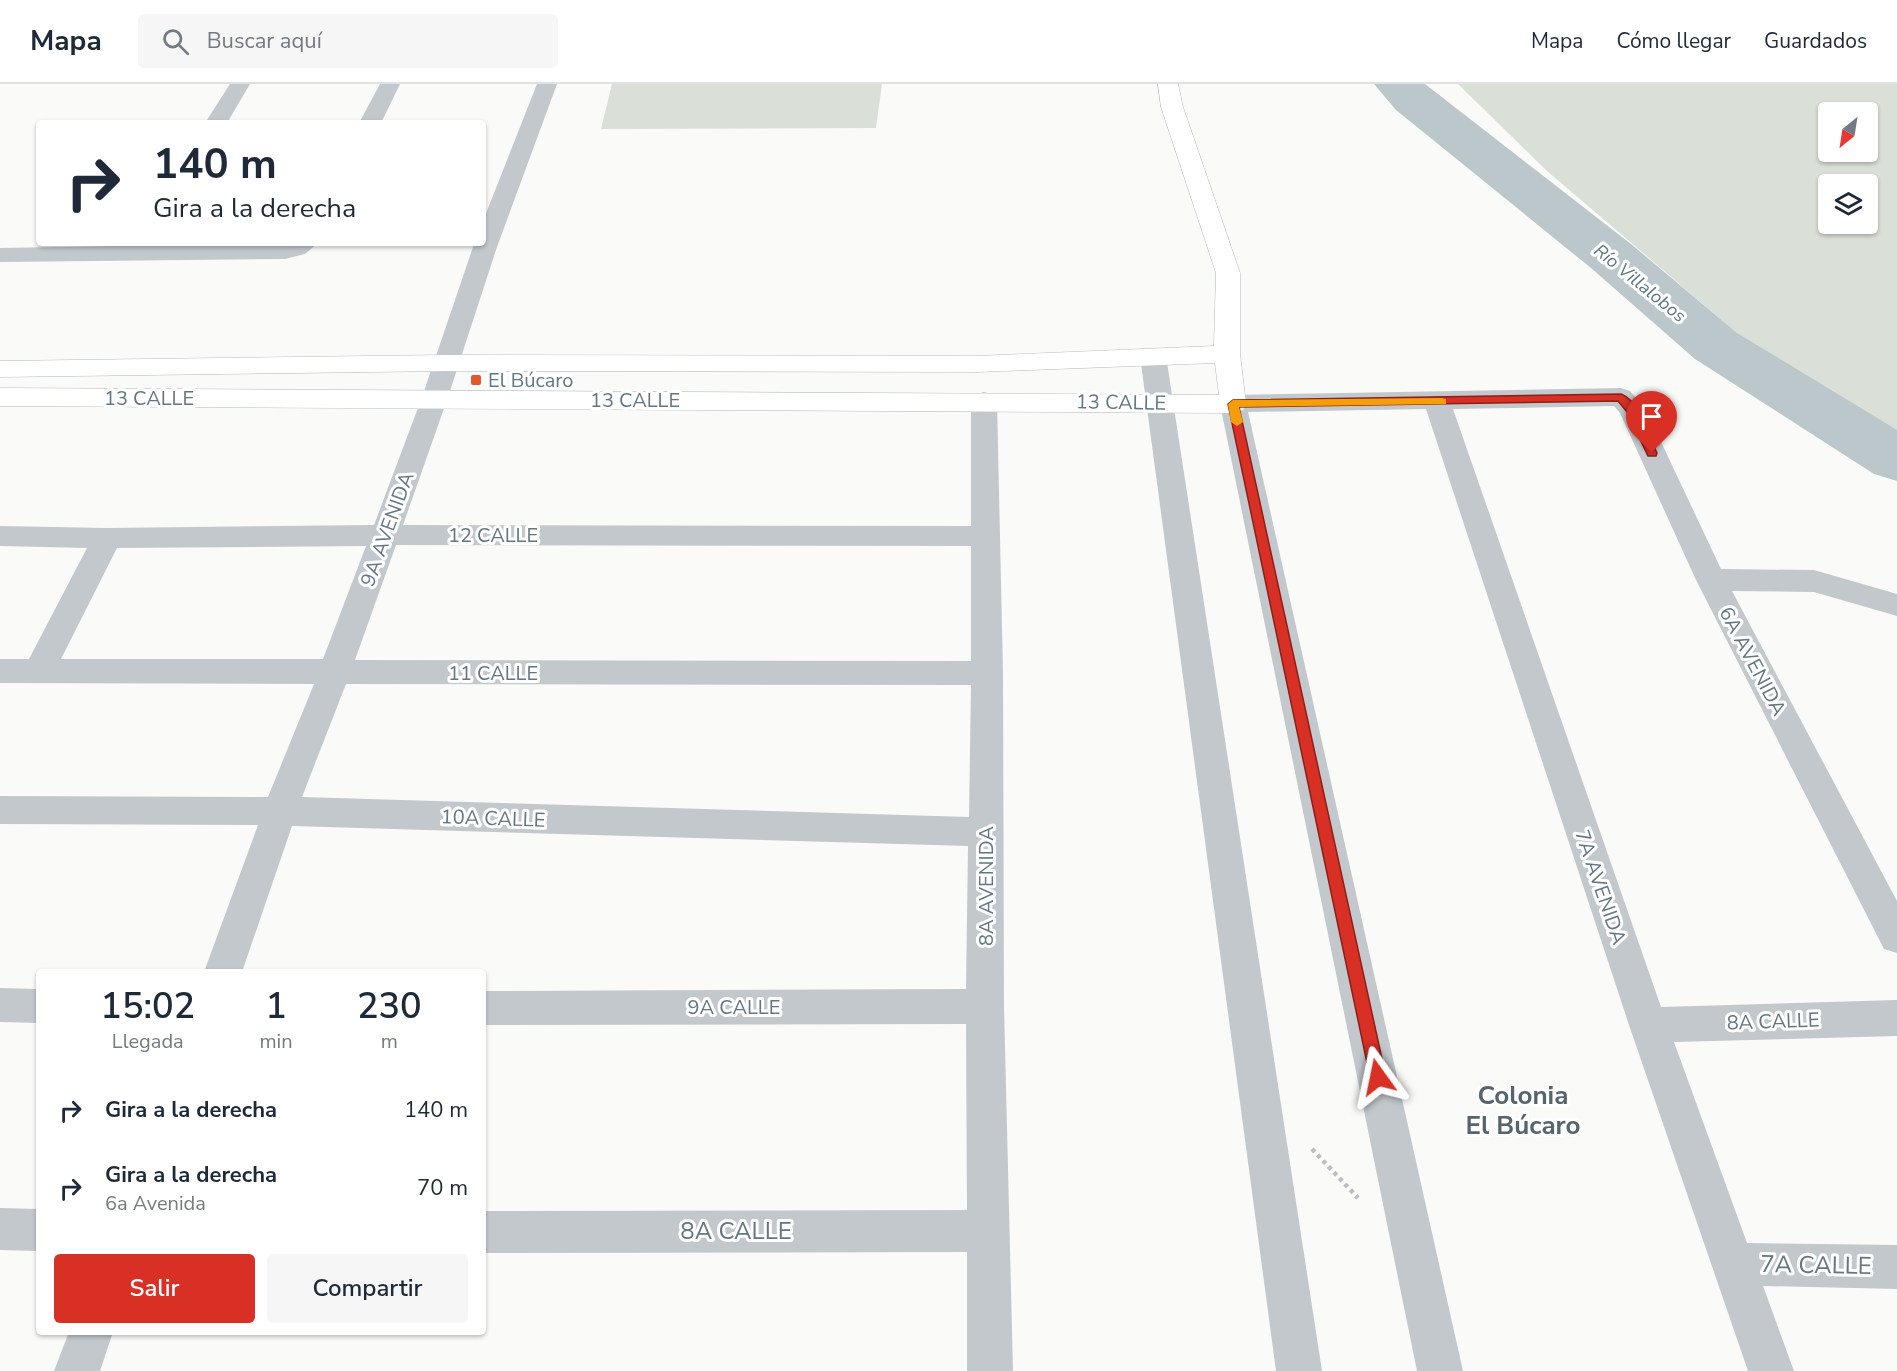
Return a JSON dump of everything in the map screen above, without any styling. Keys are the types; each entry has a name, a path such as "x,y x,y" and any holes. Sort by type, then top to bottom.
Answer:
{"main road":[{"path":"1168,84 1175,117 1228,273 1227,354 1233,404"},
{"name":"13 CALLE","path":"0,369 445,363 977,364 1227,354"},
{"name":"13 CALLE","path":"0,397 1233,404"}],"street":[{"path":"218,120 240,84"},
{"path":"371,120 390,84"},
{"name":"9A AVENIDA","path":"224,969 280,811 385,535 546,84"},
{"path":"0,255 137,248 285,252 301,246"},
{"path":"1153,356 1299,1371"},
{"name":"6A AVENIDA","path":"1437,402 1621,397 1632,410 1711,580 1897,937"},
{"name":"8A AVENIDA","path":"984,401 990,1371"},
{"path":"1437,402 1233,404 1440,1371"},
{"name":"7A AVENIDA","path":"1437,402 1648,1025 1771,1371"},
{"name":"12 CALLE","path":"0,536 108,538 385,535 986,536"},
{"path":"39,670 108,538"},
{"path":"1711,580 1814,581 1897,605"},
{"name":"11 CALLE","path":"0,671 987,673"},
{"name":"10A CALLE","path":"0,810 280,811 987,832"},
{"path":"0,1005 36,1006"},
{"name":"9A CALLE","path":"486,1008 986,1006"},
{"name":"8A CALLE","path":"1648,1025 1897,1018"},
{"path":"0,1229 36,1230"},
{"name":"8A CALLE","path":"486,1232 988,1231"},
{"name":"7A CALLE","path":"1734,1264 1897,1267"},
{"path":"77,1371 91,1335"}],"path":[{"path":"1307,1144 1362,1204"}],"shaded area":[{"path":"612,84 882,84 876,128 601,129"},
{"path":"1458,84 1897,84 1897,435 1745,340 1547,171"}],"waterway":[{"name":"Río Villalobos","path":"1398,84 1413,100 1611,256 1716,346 1897,459"}],"slow traffic":[{"path":"1237,422 1233,404 1442,402"}],"place":[{"name":"El Búcaro","path":"476,380"}],"district":[{"name":"Colonia El Búcaro","path":"1523,1110"}],"route":[{"path":"1378,1077 1233,404 1621,397 1632,410 1652,453"}]}
